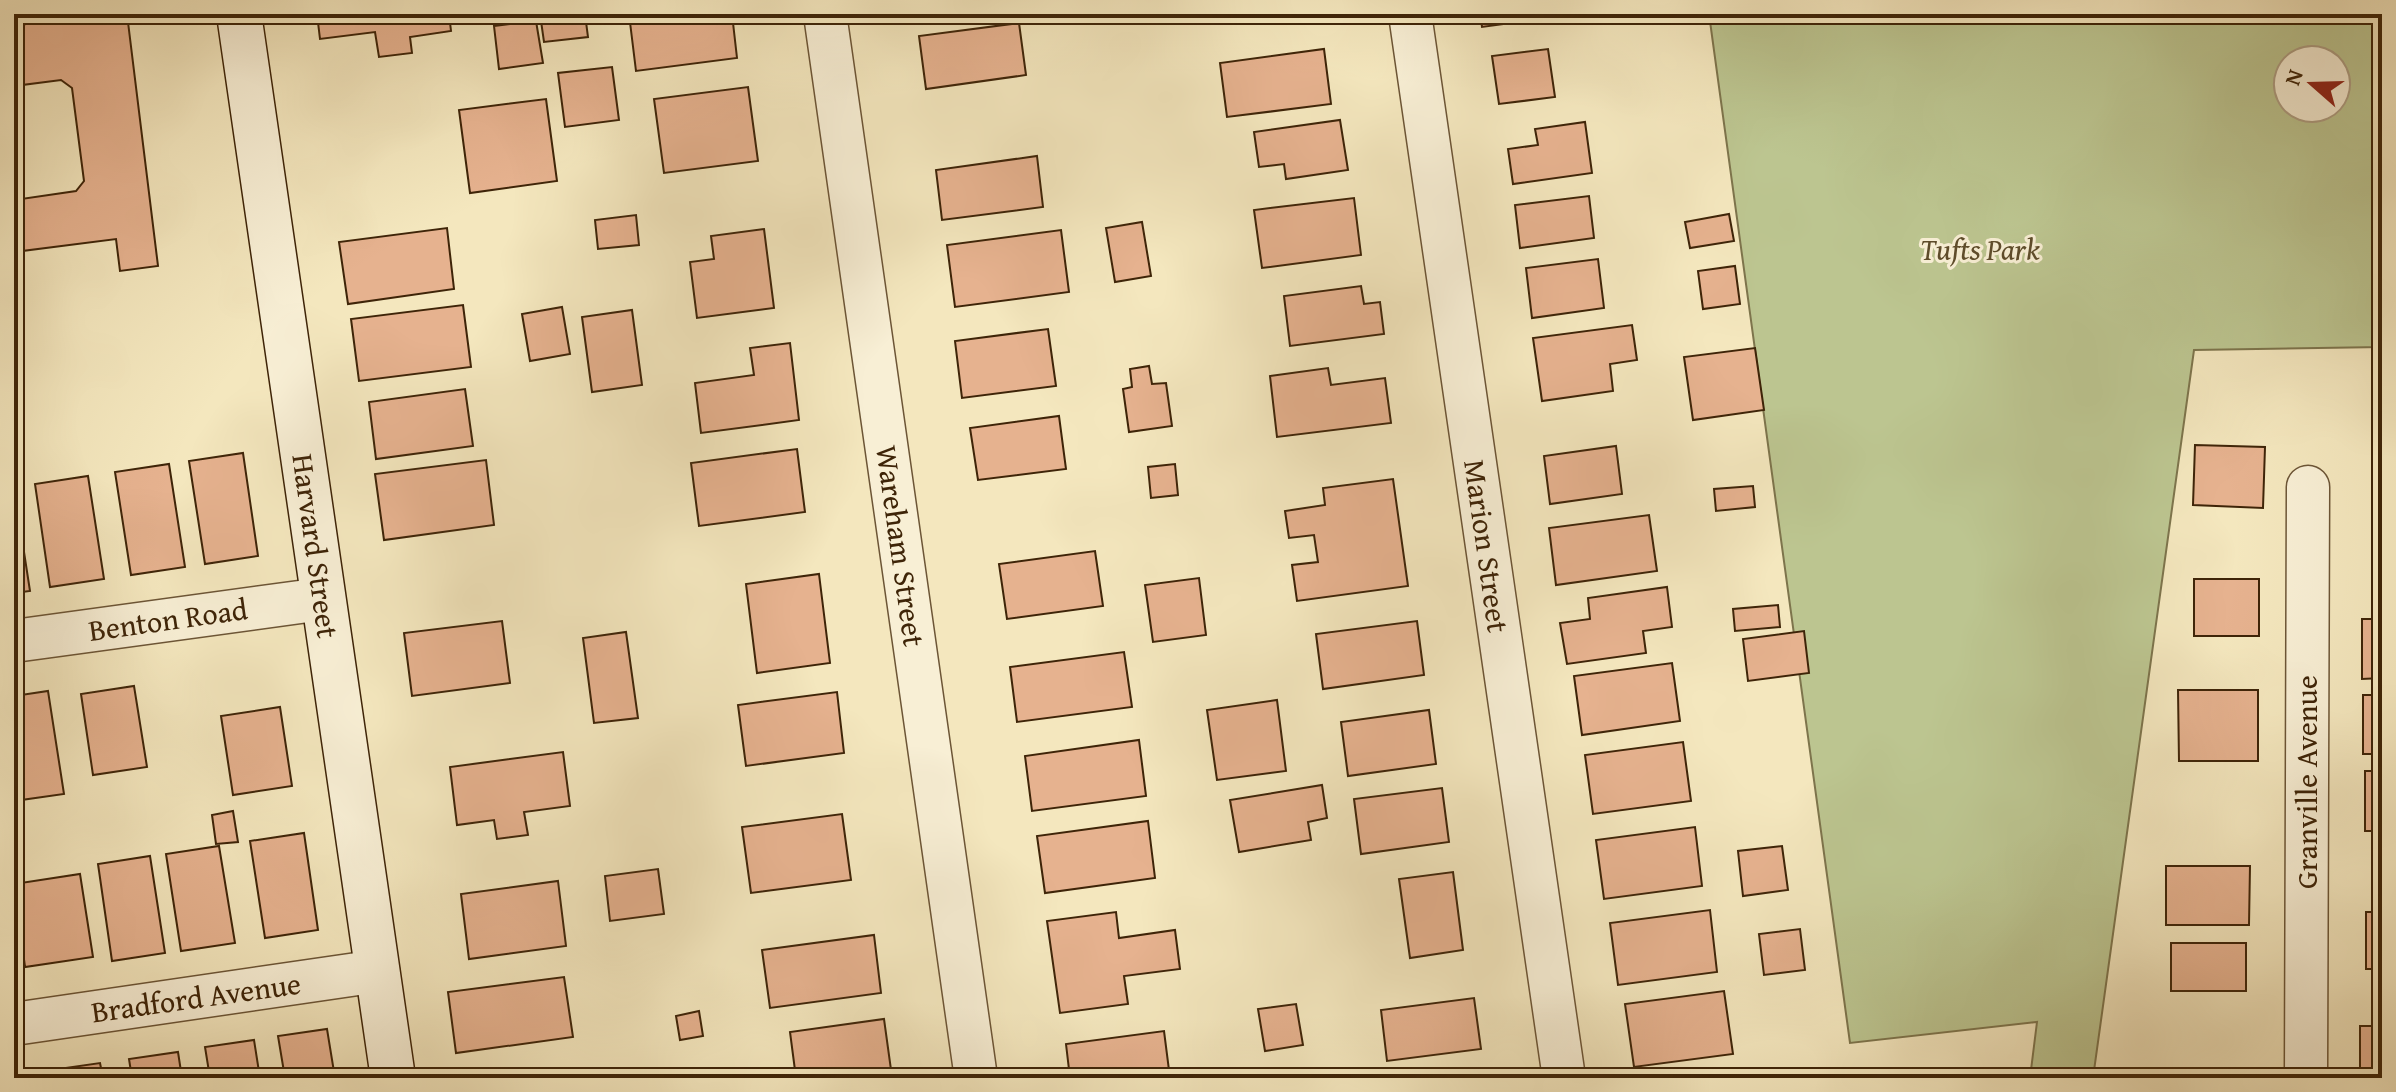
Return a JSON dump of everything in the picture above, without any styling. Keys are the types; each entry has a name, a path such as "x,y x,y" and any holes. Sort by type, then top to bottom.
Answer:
{"main road":[{"name":"Harvard Street","path":"239,14 393,1078"}],"street":[{"name":"Wareham Street","path":"825,14 976,1078"},
{"name":"Marion Street","path":"1410,14 1564,1078"},
{"name":"Granville Avenue","path":"2306,1078 2308,487"},
{"name":"Benton Road","path":"14,641 322,599"},
{"name":"Bradford Avenue","path":"14,1024 378,971"}],"green space":[{"name":"Tufts Park","path":"1709,14 2382,14 2382,347 2194,350 2093,1078 2030,1078 2037,1022 1850,1043"}],"building":[{"path":"26,14 127,14 158,266 120,271 116,239 14,252 14,200 76,191 84,181 72,88 61,80 14,86 14,26 27,24"},
{"path":"317,14 449,14 451,31 410,37 412,53 379,57 375,32 320,39"},
{"path":"540,14 585,14 588,37 544,42"},
{"path":"629,14 732,14 737,58 636,71"},
{"path":"1480,14 1548,14 1548,18 1482,27"},
{"path":"536,21 543,63 499,69 494,26"},
{"path":"1019,23 1026,75 926,89 919,36"},
{"path":"1324,49 1331,104 1227,117 1220,63"},
{"path":"1548,49 1555,97 1499,104 1492,56"},
{"path":"612,67 619,120 565,127 558,73"},
{"path":"748,87 758,161 664,173 654,99"},
{"path":"546,99 557,181 470,193 459,110"},
{"path":"1340,120 1348,170 1286,179 1284,164 1259,167 1254,132"},
{"path":"1585,122 1592,173 1513,184 1508,149 1538,145 1535,129"},
{"path":"1037,156 1043,207 942,220 936,170"},
{"path":"1589,196 1594,238 1520,248 1515,205"},
{"path":"1354,198 1361,255 1262,268 1254,210"},
{"path":"1729,214 1734,241 1690,248 1685,222"},
{"path":"636,215 639,245 598,249 595,220"},
{"path":"1142,222 1151,276 1115,282 1106,228"},
{"path":"447,228 454,289 348,304 339,242"},
{"path":"764,229 774,308 697,318 690,262 714,259 711,236"},
{"path":"1061,230 1069,292 955,307 947,245"},
{"path":"1598,259 1604,308 1532,318 1526,268"},
{"path":"1735,266 1740,304 1703,309 1698,271"},
{"path":"1361,286 1364,304 1380,302 1384,334 1290,346 1284,296"},
{"path":"463,305 471,367 359,381 351,319"},
{"path":"562,307 570,354 530,361 522,314"},
{"path":"632,310 642,385 592,392 582,317"},
{"path":"1632,325 1637,360 1610,364 1613,391 1542,401 1533,338"},
{"path":"1048,329 1056,386 962,398 955,341"},
{"path":"790,343 799,420 701,433 695,383 754,375 750,348"},
{"path":"1755,348 1764,410 1693,420 1684,357"},
{"path":"1149,366 1152,384 1166,383 1172,426 1129,432 1123,389 1132,387 1130,369"},
{"path":"1328,368 1331,385 1385,378 1391,423 1277,437 1270,376"},
{"path":"465,389 473,446 376,459 369,402"},
{"path":"1059,416 1066,469 978,480 970,428"},
{"path":"2195,445 2265,447 2263,508 2193,505"},
{"path":"1616,446 1622,494 1550,504 1544,456"},
{"path":"797,449 805,512 699,526 691,463"},
{"path":"243,453 258,556 205,564 189,461"},
{"path":"486,460 494,525 384,540 375,474"},
{"path":"169,464 185,567 131,575 115,472"},
{"path":"1175,464 1178,495 1151,498 1148,467"},
{"path":"88,476 104,579 50,587 35,484"},
{"path":"1393,479 1408,586 1297,601 1292,565 1318,562 1314,535 1289,538 1285,511 1325,505 1323,488"},
{"path":"1753,486 1755,507 1716,511 1714,489"},
{"path":"14,487 30,591 14,593"},
{"path":"1649,515 1657,571 1556,585 1549,528"},
{"path":"1095,551 1103,606 1007,619 999,564"},
{"path":"819,574 830,663 757,673 746,584"},
{"path":"1199,578 1206,635 1153,642 1145,585"},
{"path":"2194,579 2259,579 2259,636 2194,636"},
{"path":"1667,587 1672,627 1643,631 1646,653 1567,664 1560,623 1590,619 1588,598"},
{"path":"1778,605 1780,627 1735,631 1733,609"},
{"path":"2362,619 2382,619 2382,678 2362,679"},
{"path":"502,621 510,683 412,696 404,633"},
{"path":"1417,621 1424,675 1323,689 1316,634"},
{"path":"1804,631 1809,673 1748,681 1743,639"},
{"path":"626,632 638,718 594,723 583,638"},
{"path":"1124,652 1132,707 1017,722 1010,667"},
{"path":"1672,663 1680,721 1582,735 1574,676"},
{"path":"134,686 147,767 93,775 81,694"},
{"path":"2178,690 2258,690 2258,761 2179,761"},
{"path":"48,691 64,794 14,801 14,696"},
{"path":"837,692 844,753 746,766 738,705"},
{"path":"2363,695 2382,695 2382,754 2363,754"},
{"path":"1277,700 1286,771 1217,780 1207,710"},
{"path":"280,707 292,786 233,795 221,716"},
{"path":"1429,710 1436,764 1348,776 1341,722"},
{"path":"1139,740 1146,796 1032,811 1025,756"},
{"path":"1683,742 1691,801 1593,814 1585,755"},
{"path":"563,752 570,806 524,812 528,835 497,839 494,820 457,825 450,767"},
{"path":"2365,771 2382,771 2382,831 2365,831"},
{"path":"1322,785 1327,818 1308,822 1311,840 1239,852 1230,800"},
{"path":"1442,788 1449,842 1361,854 1354,799"},
{"path":"233,811 238,842 216,844 212,815"},
{"path":"842,814 851,880 751,893 742,827"},
{"path":"1148,821 1155,878 1045,893 1037,836"},
{"path":"1695,827 1702,886 1604,899 1596,840"},
{"path":"304,833 318,930 265,938 250,841"},
{"path":"219,846 235,943 181,951 166,854"},
{"path":"1782,846 1788,890 1743,896 1738,851"},
{"path":"150,856 165,953 112,961 98,864"},
{"path":"2166,866 2250,866 2249,925 2166,925"},
{"path":"658,869 664,914 610,921 605,876"},
{"path":"1453,872 1463,950 1410,958 1399,879"},
{"path":"80,874 93,957 25,967 14,884"},
{"path":"558,881 566,946 469,959 461,894"},
{"path":"1710,910 1717,972 1618,985 1610,923"},
{"path":"1116,912 1119,938 1175,930 1180,969 1124,976 1128,1004 1060,1013 1047,921"},
{"path":"2366,912 2382,912 2382,969 2366,969"},
{"path":"1800,929 1805,970 1764,975 1759,934"},
{"path":"874,935 881,993 770,1008 762,950"},
{"path":"2171,943 2246,943 2246,991 2171,991"},
{"path":"564,977 573,1037 456,1053 448,992"},
{"path":"1724,991 1733,1054 1634,1067 1625,1004"},
{"path":"1474,998 1481,1049 1387,1061 1381,1010"},
{"path":"1296,1004 1303,1045 1265,1051 1258,1009"},
{"path":"699,1011 703,1036 680,1040 676,1016"},
{"path":"884,1019 892,1077 796,1078 790,1032"},
{"path":"2360,1026 2382,1026 2382,1078 2360,1078"},
{"path":"327,1029 335,1078 285,1078 278,1036"},
{"path":"1164,1031 1170,1078 1070,1078 1066,1044"},
{"path":"254,1040 260,1078 210,1078 205,1047"},
{"path":"178,1052 182,1078 132,1078 129,1059"},
{"path":"100,1063 103,1078 52,1078 51,1070"},
{"path":"2245,1072 2245,1078 2191,1078 2191,1073"}]}
